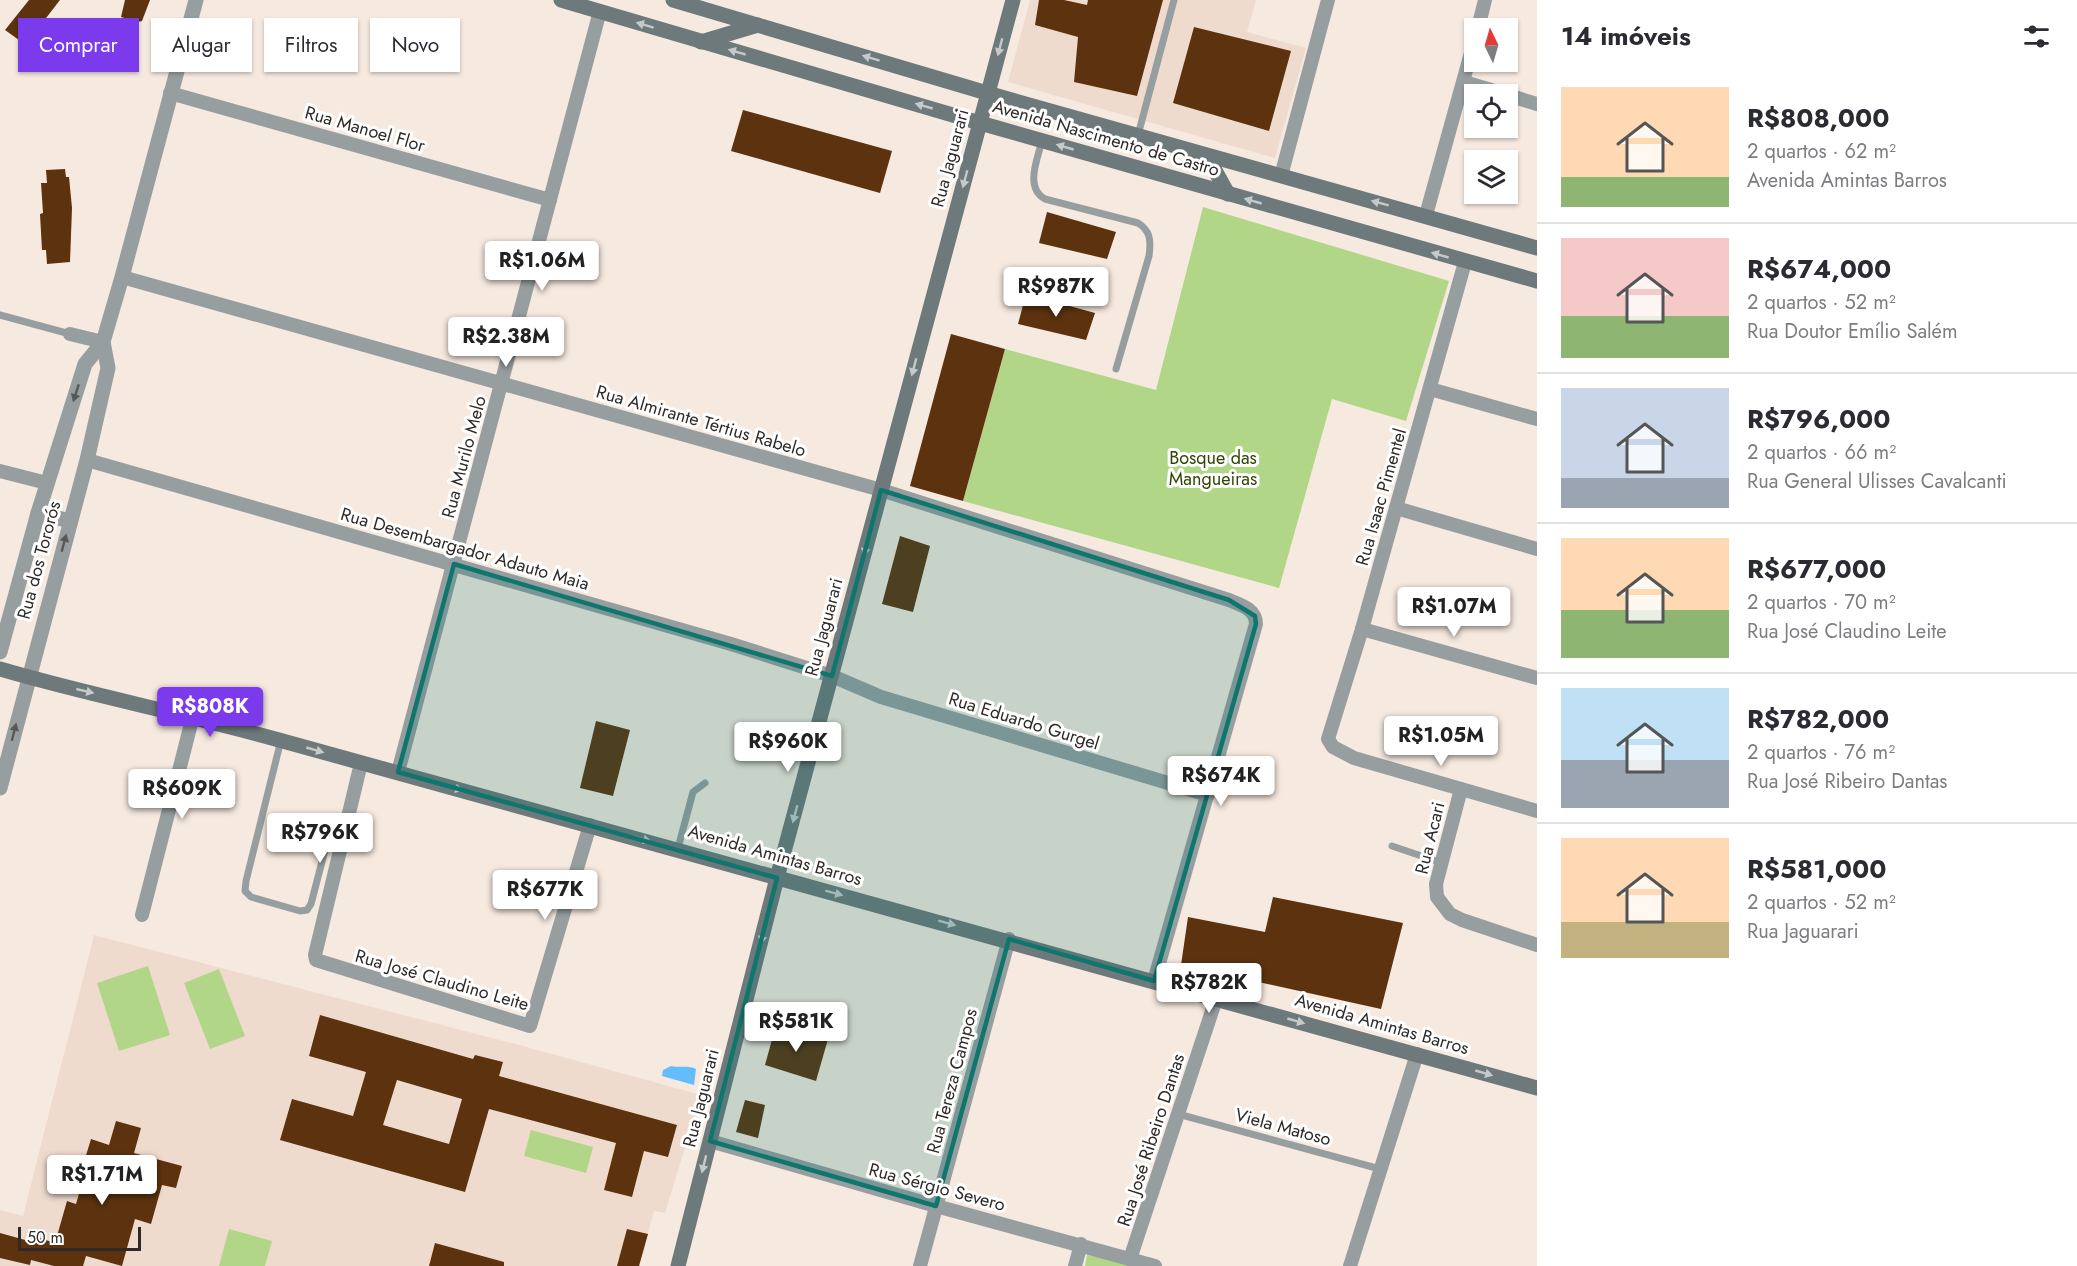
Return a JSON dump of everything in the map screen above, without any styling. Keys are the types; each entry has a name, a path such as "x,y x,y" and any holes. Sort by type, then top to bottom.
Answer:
{"main road":[{"name":"Avenida Nascimento de Castro","path":"561,0 980,123 1530,279"},
{"name":"Avenida Nascimento de Castro","path":"673,0 987,93 1537,248"},
{"name":"Rua Jaguarari","path":"678,1266 777,878 1013,0"},
{"path":"701,42 759,24"},
{"path":"1207,156 1228,194"},
{"path":"1530,279 1537,270"},
{"name":"Avenida Amintas Barros","path":"0,669 193,716 678,848 777,878 1009,939 1537,1089"}],"street":[{"name":"Rua dos Tororós","path":"0,652 38,513 85,364 103,342 196,0"},
{"path":"1281,176 1328,0"},
{"path":"1480,18 1485,0"},
{"name":"Rua Murilo Melo","path":"398,772 600,11"},
{"path":"1426,215 1466,72"},
{"path":"1464,82 1470,84"},
{"name":"Rua Manoel Flor","path":"170,93 550,200"},
{"path":"1518,98 1537,104"},
{"name":"Rua Isaac Pimentel","path":"1461,789 1354,758 1336,749 1328,737 1362,628 1465,262"},
{"name":"Rua Almirante Tértius Rabelo","path":"122,277 881,490 1229,600 1249,610 1256,618 1256,624 1208,795"},
{"path":"70,334 103,342"},
{"name":"Rua dos Tororós","path":"0,788 87,460 108,368 103,342"},
{"path":"1430,389 1537,419"},
{"name":"Rua Desembargador Adauto Maia","path":"87,460 731,644 832,676"},
{"path":"0,471 47,483"},
{"path":"1396,508 1537,549"},
{"path":"38,513 70,521"},
{"path":"1362,628 1537,678"},
{"name":"Rua Eduardo Gurgel","path":"832,676 881,697 1208,795"},
{"path":"142,915 193,716"},
{"path":"340,848 361,763"},
{"path":"1461,789 1537,811"},
{"name":"Rua Acari","path":"1461,789 1436,884 1437,897 1450,914 1462,920 1537,945"},
{"path":"1154,981 1208,795"},
{"name":"Rua José Claudino Leite","path":"340,848 315,955 316,960 530,1026 590,825"},
{"name":"Rua Tereza Campos","path":"920,1266 1009,939"},
{"name":"Rua José Ribeiro Dantas","path":"1130,1259 1216,999"},
{"path":"1350,1266 1417,1054"},
{"name":"Rua Sérgio Severo","path":"710,1141 1155,1266"},
{"path":"1075,1266 1081,1244"}],"lane":[{"path":"1138,135 1174,0"},
{"path":"1042,140 1033,182 1039,195 1045,199 1138,223 1145,227 1149,235 1149,256 1116,369"},
{"path":"0,315 70,334"},
{"path":"280,740 245,891 251,897 300,911 307,910 311,904 325,850 328,846 340,848"},
{"path":"678,848 693,792 705,783"},
{"path":"1392,846 1442,863"},
{"name":"Viela Matoso","path":"1178,1114 1380,1169"}],"highlighted area":[{"path":"881,490 1229,600 1255,616 1256,624 1154,981 1009,939 936,1206 710,1141 777,878 398,772 454,564 832,676"}],"shaded area":[{"path":"1030,0 1256,0 1247,32 1306,48 1275,158 1008,82"},
{"path":"94,935 523,1046 701,1095 665,1213 654,1211 639,1266 0,1266 0,1210 23,1216"}],"green space":[{"name":"Bosque das Mangueiras","path":"1203,207 1449,281 1406,421 1332,399 1279,588 963,501 1005,349 1156,390"},
{"path":"148,966 170,1035 119,1051 97,983"},
{"path":"219,969 245,1036 210,1049 184,983"},
{"path":"531,1130 593,1147 586,1173 524,1156"},
{"path":"229,1229 272,1241 265,1266 219,1266"},
{"path":"1087,1255 1139,1266 1085,1266"}],"water":[{"path":"671,1066 696,1069 694,1085 662,1076 663,1070"}],"building":[{"path":"29,0 60,0 46,18 18,18 18,39 5,30"},
{"path":"125,0 150,0 142,21 139,22 139,18 121,17"},
{"path":"1039,0 1064,0 1087,5 1088,0 1163,0 1137,96 1074,82 1078,37 1035,25"},
{"path":"1194,27 1291,51 1269,131 1173,103"},
{"path":"743,110 892,151 880,193 731,151"},
{"path":"65,169 66,177 69,177 72,208 70,262 47,264 46,250 42,250 41,183 47,183 46,170"},
{"path":"1047,212 1116,232 1107,259 1039,243"},
{"path":"1026,294 1095,313 1086,340 1018,324"},
{"path":"951,334 1005,349 963,501 910,486"},
{"path":"900,536 930,546 913,612 882,604"},
{"path":"596,721 630,730 613,796 580,788"},
{"path":"1273,897 1403,923 1381,1009 1181,965 1188,917 1265,932"},
{"path":"320,1015 473,1059 475,1055 503,1062 499,1076 677,1125 668,1157 644,1151 632,1197 604,1190 616,1143 489,1109 465,1192 280,1140 292,1099 353,1116 366,1072 309,1056","holes":["397,1080 462,1099 449,1144 383,1125"]},
{"path":"776,1025 828,1039 816,1081 765,1065"},
{"path":"745,1100 765,1105 758,1138 736,1132"},
{"path":"116,1121 141,1128 134,1153 182,1166 176,1188 162,1185 151,1224 135,1219 122,1266 86,1256 83,1266 54,1266 31,1260 30,1265 0,1258 0,1233 36,1243 37,1237 55,1243 67,1201 76,1204 88,1163 84,1162 91,1139 109,1145"},
{"path":"627,1229 648,1234 639,1266 617,1266"},
{"path":"435,1243 504,1262 504,1266 429,1266"}]}
